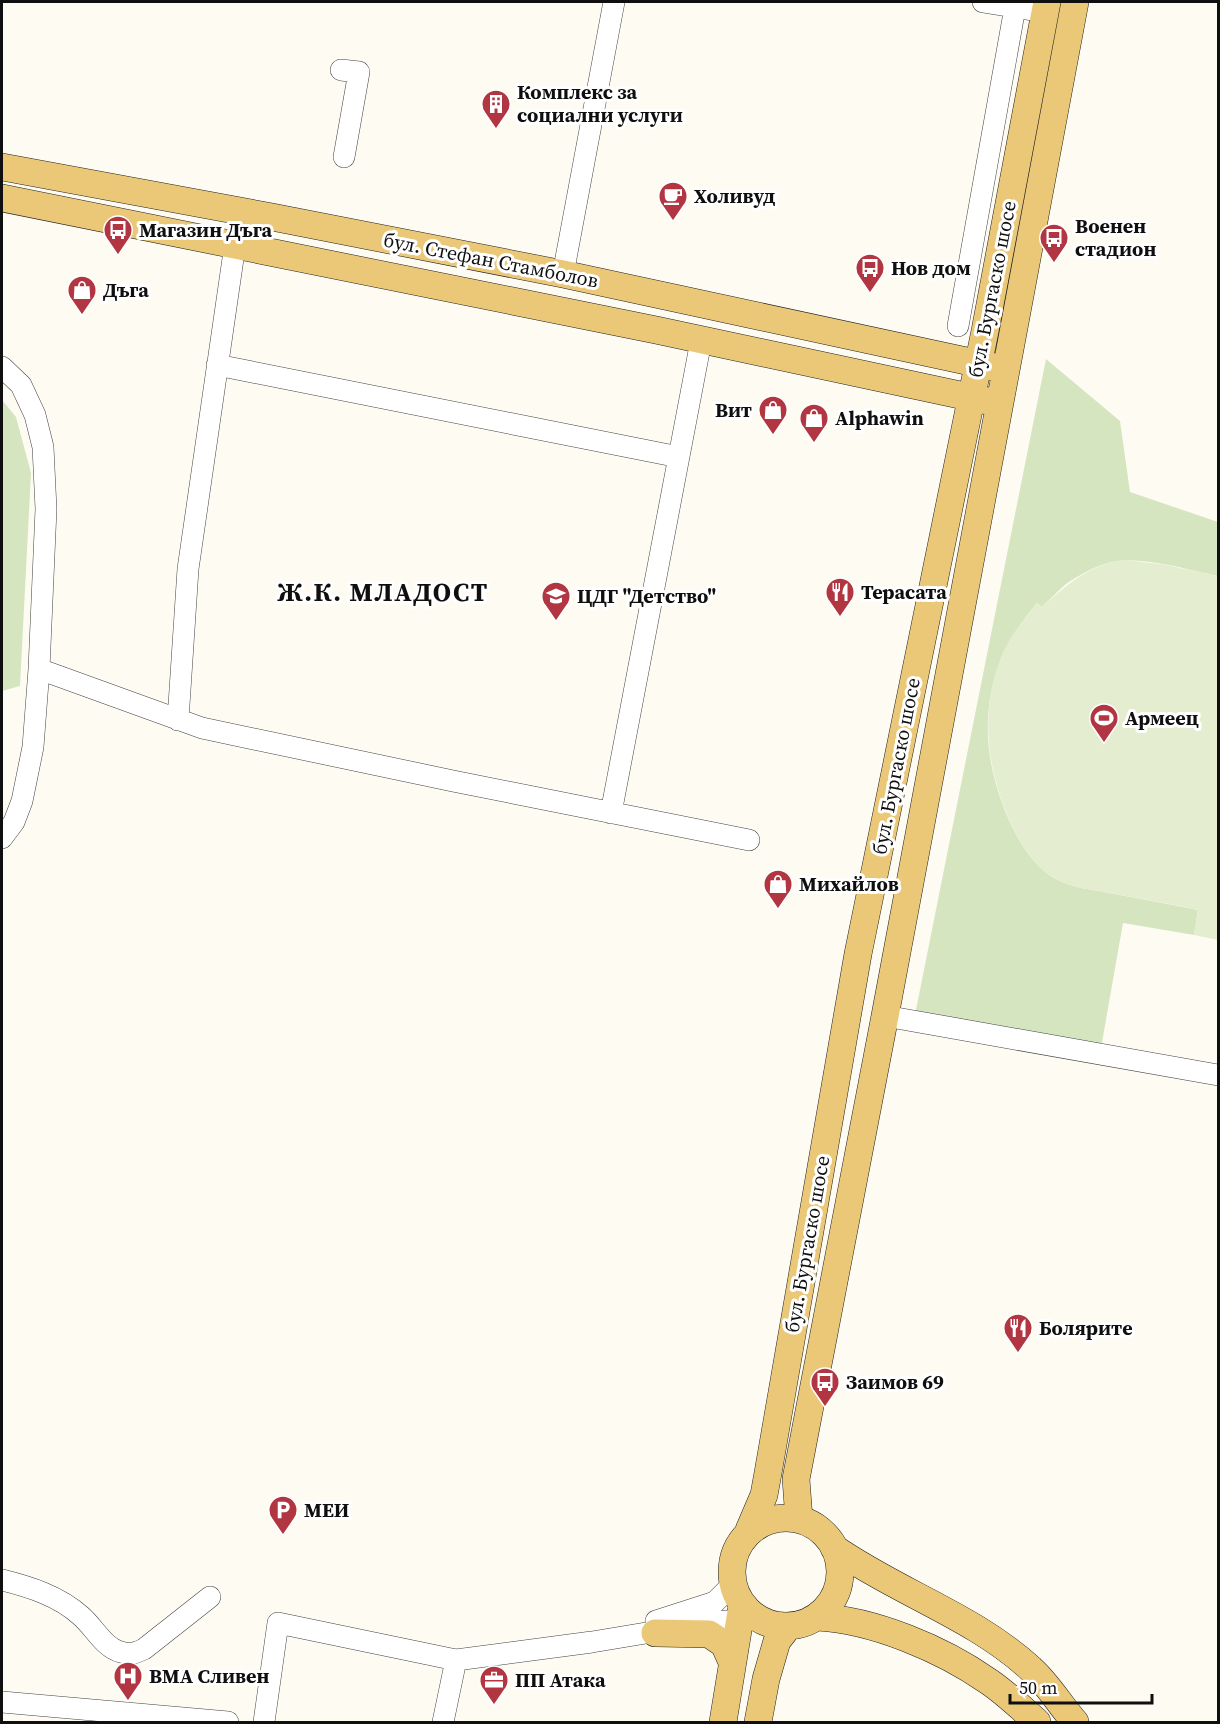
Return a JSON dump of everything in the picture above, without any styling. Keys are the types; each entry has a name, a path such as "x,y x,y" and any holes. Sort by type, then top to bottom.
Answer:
{"main road":[{"name":"бул. Бургаско шосе","path":"799,1519 796,1479 1075,2"},
{"name":"бул. Бургаско шосе","path":"749,1530 764,1495 858,954 978,364 1046,7"},
{"name":"бул. Стефан Стамболов","path":"2,167 562,274 1007,370"},
{"name":"бул. Стефан Стамболов","path":"2,198 1001,403"},
{"path":"723,1722 743,1608 731,1570 734,1555 749,1530 764,1522 781,1518 809,1522 826,1535 840,1564 839,1584 830,1604 817,1617 788,1627 773,1625 743,1608"},
{"path":"834,1548 886,1581 994,1641 1034,1670 1071,1721"},
{"path":"817,1617 836,1618 885,1630 949,1658 987,1680 1037,1722"},
{"path":"758,1722 766,1679 777,1641 788,1627"},
{"path":"656,1633 709,1634 724,1644 732,1662"}],"street":[{"path":"562,274 614,2"},
{"path":"983,2 1046,7"},
{"path":"958,326 1016,5"},
{"path":"341,69 359,72 344,158"},
{"path":"178,720 188,569 235,245"},
{"path":"611,813 701,341"},
{"path":"217,364 679,457"},
{"path":"2,367 21,385 34,415 43,447 46,509 33,747 22,801 14,822 2,838"},
{"path":"39,669 202,728 749,840"},
{"path":"885,1016 1218,1075"},
{"path":"2,1580 32,1587 52,1597 80,1614 108,1646 121,1652 135,1653 144,1649 210,1597"},
{"path":"592,1642 715,1602 743,1608"},
{"path":"264,1722 278,1623 456,1660 656,1633 712,1622 743,1608"},
{"path":"443,1722 456,1660"},
{"path":"2,1702 228,1722"}],"green space":[{"path":"1046,359 1120,421 1130,492 1218,522 1218,576 1165,564 1137,561 1112,562 1094,568 1066,584 1042,607 1037,603 1018,628 1004,654 994,680 989,707 988,734 991,762 998,791 1009,820 1017,837 1034,861 1048,874 1068,884 1198,910 1194,935 1123,923 1101,1048 915,1015"},
{"path":"2,400 16,417 31,473 20,686 2,691"},
{"name":"Армеец","path":"1124,560 1161,564 1218,576 1218,940 1194,935 1198,910 1079,887 1061,882 1048,874 1028,853 1017,836 1001,800 991,760 988,720 994,680 1007,645 1021,623 1037,603 1042,607 1079,577 1100,566"}],"place":[{"name":"Комплекс за социални услуги","path":"496,130"},
{"name":"Холивуд","path":"673,222"},
{"name":"Магазин Дъга","path":"118,256"},
{"name":"Военен стадион","path":"1054,264"},
{"name":"Нов дом","path":"870,294"},
{"name":"Дъга","path":"82,316"},
{"name":"Вит","path":"773,436"},
{"name":"Alphawin","path":"814,444"},
{"name":"Терасата","path":"840,618"},
{"name":"ЦДГ \"Детство\"","path":"556,622"},
{"name":"Армеец","path":"1104,744"},
{"name":"Михайлов","path":"778,910"},
{"name":"Болярите","path":"1018,1354"},
{"name":"Заимов 69","path":"825,1408"},
{"name":"МЕИ","path":"283,1536"},
{"name":"ВМА Сливен","path":"128,1702"},
{"name":"ПП Атака","path":"494,1706"}],"district":[{"name":"Ж.К. МЛАДОСТ","path":"383,592"}]}
